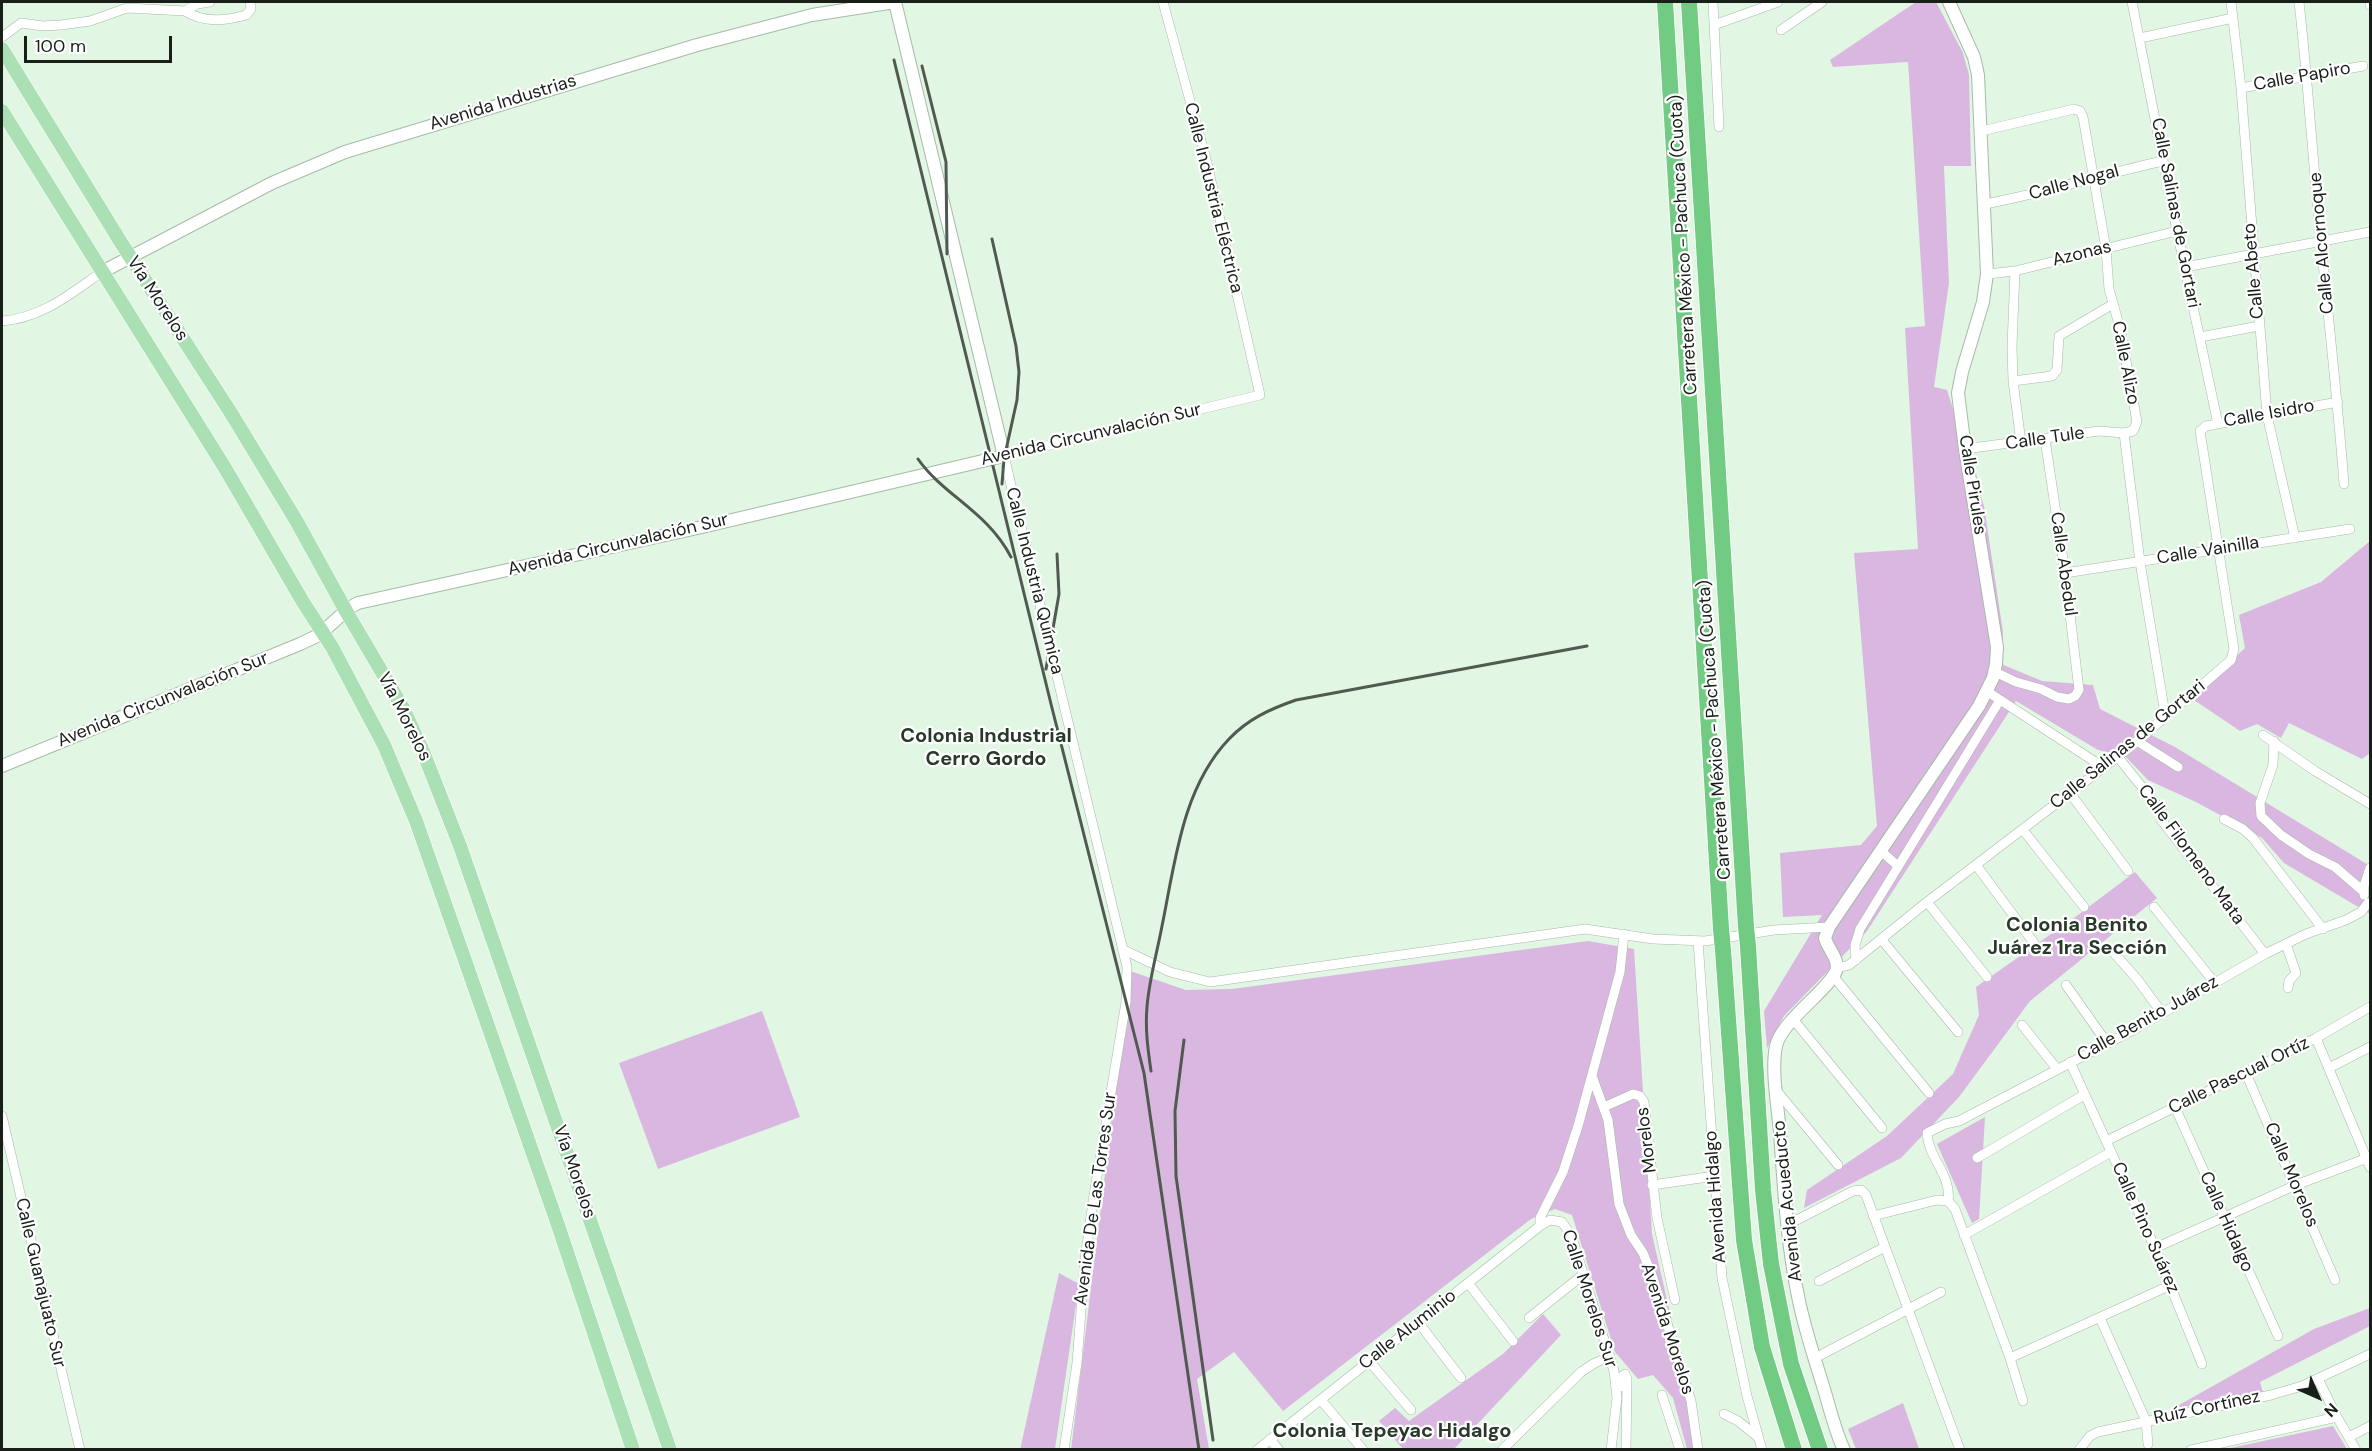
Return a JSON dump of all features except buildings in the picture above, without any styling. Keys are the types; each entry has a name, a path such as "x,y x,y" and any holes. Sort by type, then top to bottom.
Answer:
{"highway":[{"name":"Carretera México - Pachuca (Cuota)","path":"1665,2 1721,929 1743,1240 1762,1347 1794,1449"},
{"name":"Carretera México - Pachuca (Cuota)","path":"1689,2 1763,1190 1771,1264 1788,1354 1820,1449"}],"main road":[{"name":"Vía Morelos","path":"4,59 258,458 403,708 437,787 670,1449"},
{"name":"Vía Morelos","path":"2,111 225,468 323,632 374,724 406,794 558,1225 633,1449"}],"street":[{"path":"185,11 197,4 210,2"},
{"name":"Avenida Industrias","path":"102,272 272,183 345,152 737,33 812,15 895,2"},
{"name":"Calle Industria Química","path":"895,2 1124,950"},
{"name":"Calle Industria Eléctrica","path":"1163,2 1207,163 1260,395"},
{"path":"1713,2 1719,127"},
{"path":"1714,25 1778,2"},
{"path":"1781,30 1822,2"},
{"name":"Calle Pirules","path":"1829,927 1988,692 1995,672 1997,656 1995,635 1959,402 1959,386 1983,302 1987,274 1982,132 1976,63 1949,2"},
{"name":"Calle Salinas de Gortari","path":"2132,2 2184,267 2218,424"},
{"name":"Calle Abeto","path":"2231,2 2241,88 2266,416 2295,538"},
{"name":"Calle Alcornoque","path":"2299,2 2344,484"},
{"path":"2,37 21,23 44,26 90,21 142,4 185,11 197,18 216,20 242,16 250,6"},
{"path":"2140,38 2233,18"},
{"name":"Calle Papiro","path":"2241,88 2363,66"},
{"name":"Calle Alizo","path":"1982,132 2074,109 2080,111 2083,117 2106,249 2107,276 2120,328 2137,422 2133,431 2124,433 2140,562 2165,714"},
{"name":"Calle Nogal","path":"1985,204 2033,195 2163,161"},
{"name":"Azonas","path":"1987,274 2014,271 2177,231"},
{"path":"2184,267 2370,232"},
{"path":"2014,271 2013,381 2021,442"},
{"path":"2,321 28,316 56,304 102,272"},
{"path":"2013,381 2052,376 2057,370 2059,336 2113,304"},
{"path":"2200,337 2259,326"},
{"name":"Avenida Circunvalación Sur","path":"2,766 300,644 323,632 358,603 702,527 1260,395"},
{"name":"Calle Isidro","path":"2201,429 2338,402"},
{"name":"Calle Salinas de Gortari","path":"1835,973 1856,960 1927,902 2137,741 2165,714 2233,657 2234,649 2201,429"},
{"name":"Calle Tule","path":"1965,449 2099,430 2124,433"},
{"name":"Calle Abedul","path":"1995,672 2063,698 2075,696 2079,690 2065,573 2045,439"},
{"name":"Calle Vainilla","path":"2065,573 2350,529"},
{"path":"1988,692 2096,760 2103,767"},
{"path":"1856,960 1855,945 1860,929 2000,700"},
{"path":"2263,735 2315,771 2370,804"},
{"path":"2137,741 2178,767"},
{"path":"2274,741 2273,765 2259,812 2263,818 2281,835 2309,854 2335,867 2363,891 2370,868"},
{"name":"Calle Filomeno Mata","path":"2117,756 2159,808 2162,821 2265,954"},
{"path":"2070,793 2128,871"},
{"path":"2224,819 2243,829 2253,838 2323,928"},
{"path":"2023,830 2084,907"},
{"path":"1881,851 1898,866"},
{"path":"1976,865 2034,944"},
{"name":"Calle Benito Juárez","path":"1948,1201 1949,1185 1932,1152 1927,1133 1945,1124 1959,1121 2107,1043 2265,954 2356,915 2369,904 2363,891"},
{"path":"1927,902 1987,977"},
{"path":"2154,907 2214,982"},
{"path":"1124,950 1170,972 1210,982 1585,929 1653,939 1698,941 1774,930 1829,927 1825,938 1835,956 1835,973 1929,1093"},
{"path":"1540,1226 1540,1218 1563,1172 1592,1076 1620,972 1624,934"},
{"path":"1882,940 1959,1032"},
{"name":"Avenida Hidalgo","path":"1698,941 1722,1278 1747,1396 1762,1449"},
{"path":"2286,944 2296,973 2289,981 2288,988"},
{"name":"Avenida De Las Torres Sur","path":"1064,1449 1077,1363 1091,1216 1128,980 1124,950"},
{"path":"2113,952 2137,979 2162,1013"},
{"name":"Avenida Acueducto","path":"1835,973 1793,1019 1776,1046 1776,1090 1786,1225 1799,1302 1844,1449"},
{"path":"2066,985 2107,1043"},
{"name":"Calle Pascual Ortíz","path":"2106,1141 2316,1038 2370,1007"},
{"path":"1793,1019 1882,1128"},
{"path":"2022,1025 2057,1069"},
{"path":"2155,1248 2296,1185 2369,1160 2316,1038"},
{"path":"2329,1068 2370,1047"},
{"name":"Calle Pino Suárez","path":"2070,1062 2155,1248 2202,1364"},
{"name":"Calle Morelos","path":"2245,1071 2335,1280"},
{"name":"Avenida Morelos","path":"1592,1076 1604,1107 1619,1204 1631,1235 1653,1278 1691,1401 1698,1449"},
{"path":"1776,1090 1838,1165"},
{"name":"Morelos","path":"1604,1107 1633,1094 1640,1096 1644,1102 1656,1218 1675,1300"},
{"path":"1977,1158 2084,1095"},
{"name":"Calle Hidalgo","path":"2175,1107 2278,1336"},
{"name":"Calle Guanajuato Sur","path":"2,1116 80,1449"},
{"path":"1964,1235 2111,1152"},
{"name":"Morelos","path":"1652,1185 1715,1176"},
{"path":"1786,1225 1853,1191 1861,1190 1866,1195 1960,1449"},
{"path":"1873,1216 1941,1199 1948,1201 1955,1209 2010,1358 2023,1401"},
{"name":"Calle Aluminio","path":"1257,1449 1540,1226 1550,1220 1562,1222"},
{"name":"Calle Morelos Sur","path":"1562,1222 1571,1235 1610,1356 1617,1398 1611,1449"},
{"path":"1819,1281 1885,1247"},
{"path":"1529,1318 1584,1274"},
{"path":"1468,1283 1513,1341"},
{"path":"2010,1358 2171,1285"},
{"path":"1815,1358 1941,1292"},
{"path":"2100,1318 2146,1421 2148,1444"},
{"path":"1418,1322 1461,1378"},
{"name":"Ruíz Cortínez","path":"2079,1449 2090,1436 2098,1432 2271,1395 2318,1379 2370,1354"},
{"path":"1502,1449 1581,1372 1610,1356"},
{"path":"1369,1361 1411,1410"},
{"path":"1617,1398 1621,1377 1625,1374 1627,1377 1626,1449"},
{"path":"2318,1379 2356,1449"},
{"path":"1662,1395 1680,1449"},
{"path":"1321,1400 1363,1449"},
{"path":"1724,1414 1738,1421 1758,1437"},
{"path":"2192,1449 2337,1417"},
{"path":"2349,1437 2370,1426"},
{"path":"1270,1439 1279,1449"}],"shaded area":[{"path":"1916,2 1936,2 1963,53 1969,75 1971,166 1944,166 1949,283 1934,387 1947,390 1984,506 2003,632 2001,664 2042,681 2093,685 2100,709 2175,747 2370,866 2370,914 2284,863 2262,838 2196,802 2148,780 2125,756 2098,750 2016,701 1867,931 1784,1016 1767,1048 1764,1011 1822,915 1783,917 1780,853 1861,845 1877,826 1854,553 1918,549 1905,328 1925,326 1908,62 1833,67 1830,60"},
{"path":"2370,541 2370,753 2362,759 2289,723 2281,738 2257,724 2240,731 2191,698 2245,648 2239,615 2321,582"},
{"path":"2135,872 2157,898 2030,1001 1959,1097 1901,1158 1804,1208 1807,1190 1887,1136 1953,1074 1979,1015 1976,987"},
{"path":"1588,941 1634,949 1652,1234 1701,1449 1687,1449 1673,1398 1653,1375 1638,1379 1615,1352 1572,1215 1555,1209 1531,1219 1283,1411 1234,1352 1197,1379 1209,1449 1071,1450 1130,971 1186,990 1232,989"},
{"path":"762,1011 800,1117 658,1169 619,1063"},
{"path":"1985,1117 1979,1219 1972,1223 1937,1144"},
{"path":"1059,1273 1079,1284 1055,1449 1020,1450"},
{"path":"2370,1308 2370,1326 2260,1382 2263,1393 2172,1409 2314,1329"},
{"path":"1543,1314 1561,1335 1454,1449 1403,1449 1379,1421 1395,1408 1409,1421 1503,1354"},
{"path":"1903,1403 1919,1449 1856,1449 1848,1429"},
{"path":"2333,1426 2347,1449 2226,1449"}],"railway":[{"path":"894,60 1051,704 1144,1073 1199,1450"},
{"path":"922,66 946,162 947,254"},
{"path":"992,239 1016,346 1019,372 1017,400 1004,459 1002,484"},
{"path":"918,459 928,472 990,527 1011,557"},
{"path":"1046,669 1059,594 1057,554"},
{"path":"1151,1071 1146,1015 1148,997 1177,852 1183,827 1201,780 1213,759 1229,739 1260,715 1296,700 1587,646"},
{"path":"1184,1040 1175,1111 1176,1176 1213,1440"}],"district":[{"name":"Colonia Industrial Cerro Gordo","path":"986,748"},
{"name":"Colonia Benito Juárez 1ra Sección","path":"2077,938"},
{"name":"Colonia Tepeyac Hidalgo","path":"1392,1432"}]}
